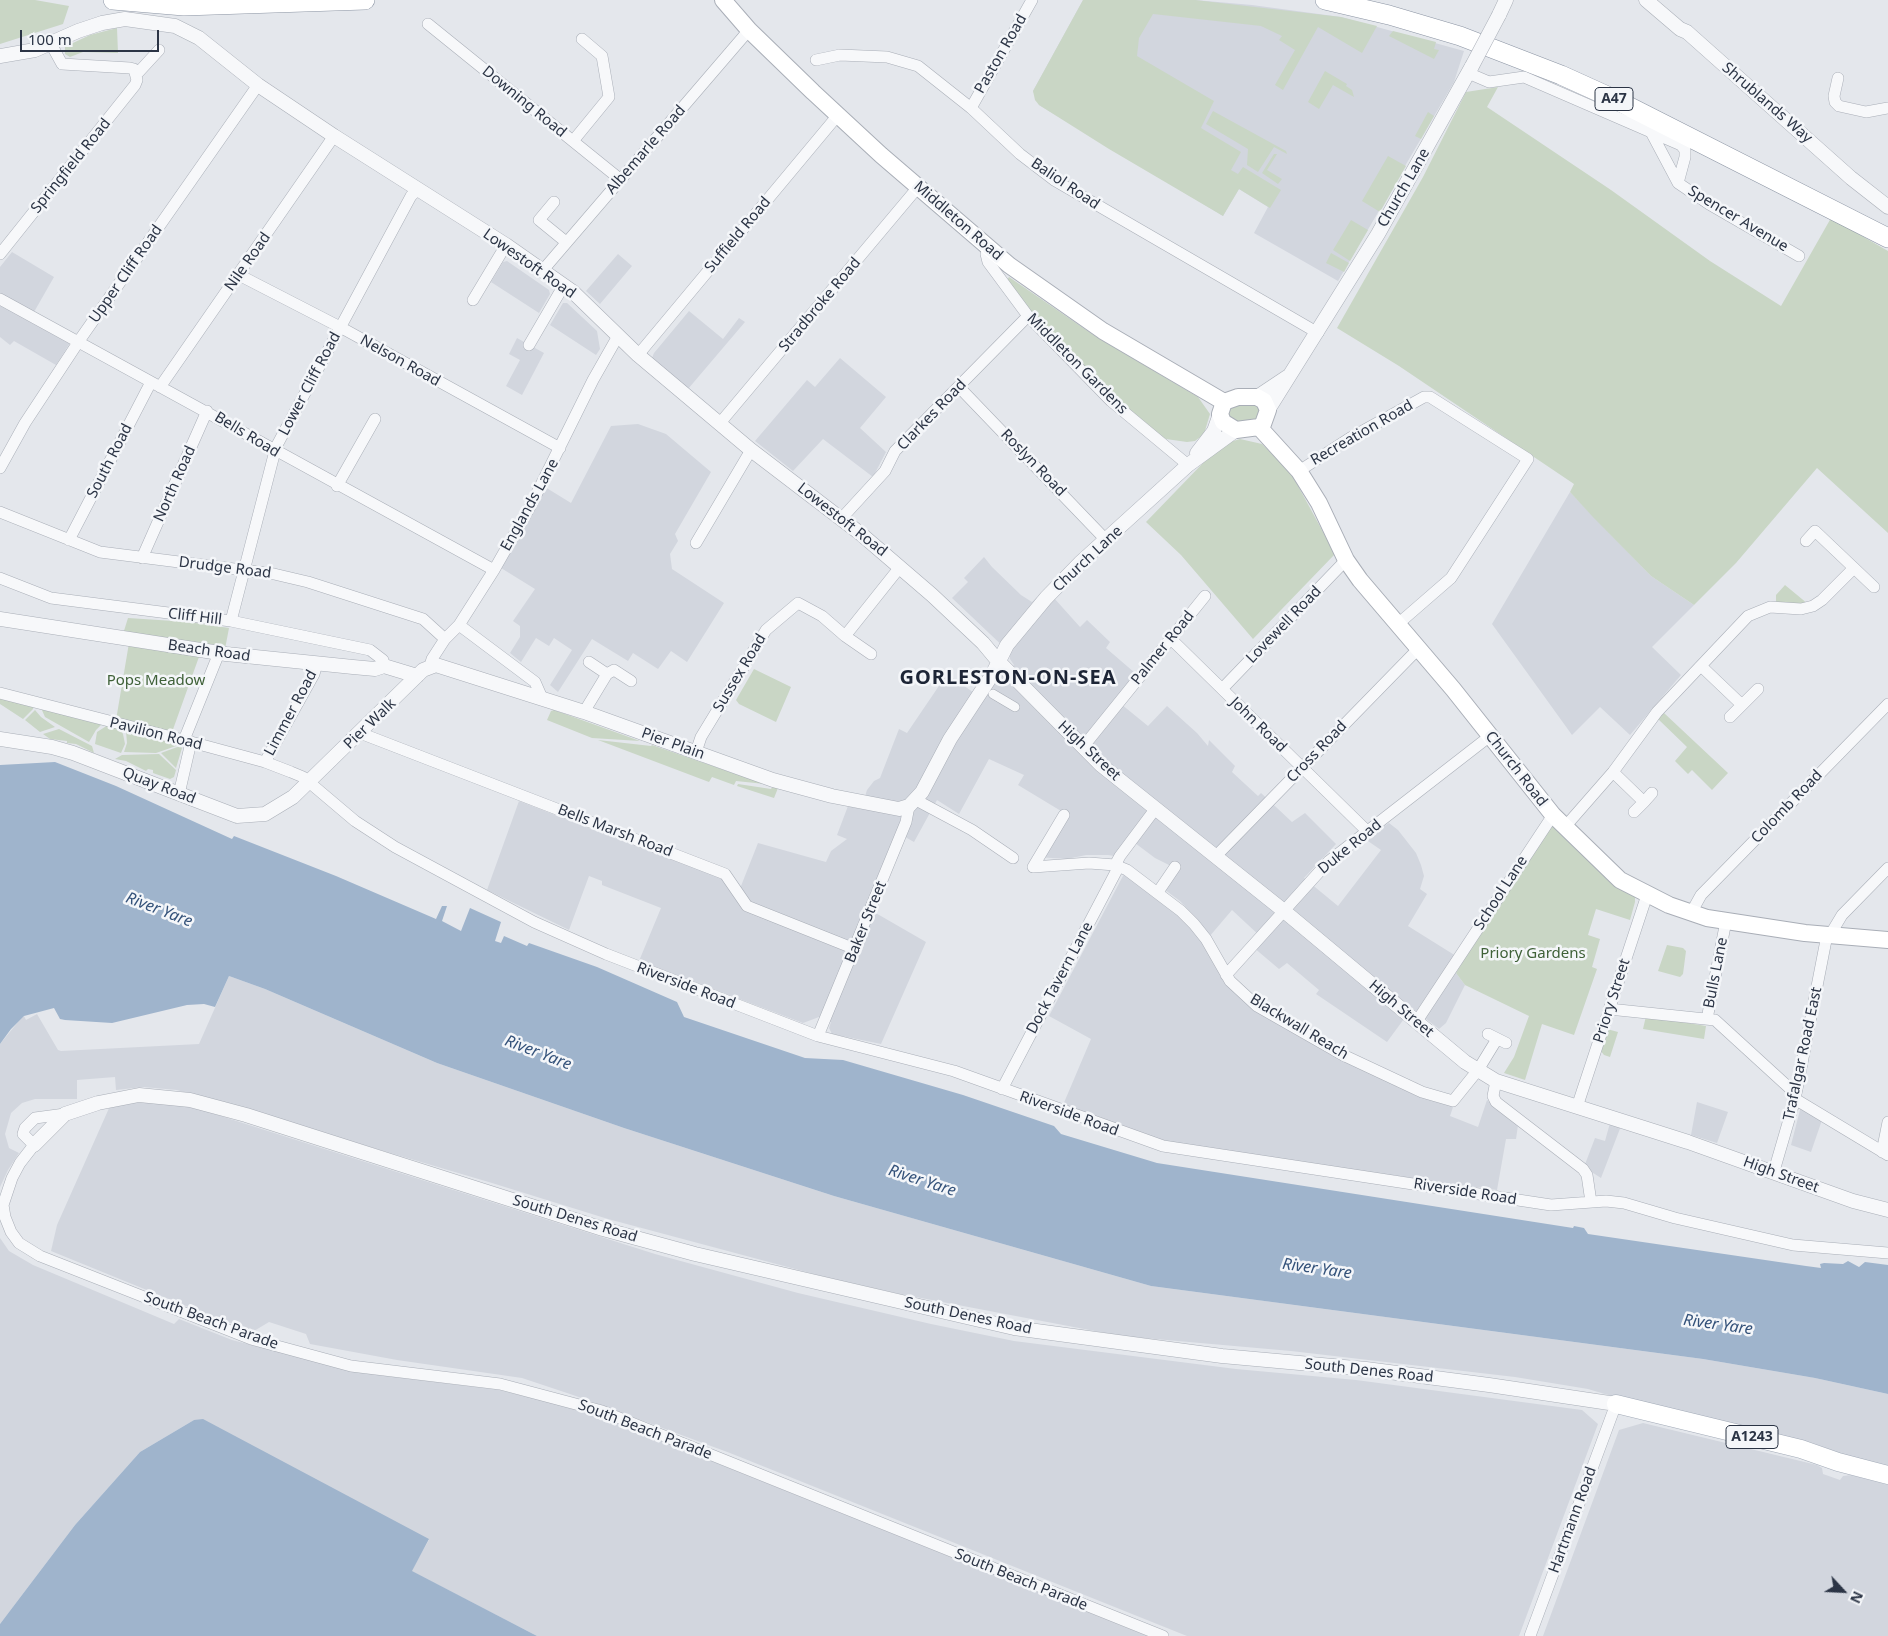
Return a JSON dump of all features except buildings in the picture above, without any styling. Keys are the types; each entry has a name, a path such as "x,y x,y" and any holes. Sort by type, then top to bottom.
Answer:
{"highway":[{"path":"113,0 184,6 365,0"},
{"name":"A47","path":"1325,0 1389,15 1460,36 1561,75 1623,104 1888,238"},
{"name":"A47","path":"1381,0 1465,24 1566,64 1888,224"}],"main road":[{"name":"Middleton Road","path":"726,3 749,30 838,116 989,249 1103,331 1222,408"},
{"path":"1236,430 1223,422 1222,408 1238,397 1258,397 1264,401 1268,410"},
{"name":"Church Lane","path":"1236,430 1260,427 1266,420 1268,410"},
{"name":"Church Road","path":"1260,427 1299,471 1319,503 1346,560 1564,828 1620,880 1647,895 1691,913 1750,925 1888,940"},
{"name":"South Denes Road","path":"1616,1404 1801,1449 1838,1462 1888,1474"}],"street":[{"name":"Paston Road","path":"971,108 1032,0"},
{"name":"Church Lane","path":"1268,410 1318,333 1411,177 1506,0"},
{"name":"Shrublands Way","path":"1646,0 1680,29 1687,32 1837,165 1888,206"},
{"name":"Lowestoft Road","path":"0,56 35,50 102,23 125,19 160,23 186,30 199,38 258,85 417,190 506,245 564,285 638,355 720,424 900,567 957,618 998,662"},
{"name":"Downing Road","path":"428,24 621,180"},
{"name":"Albemarle Road","path":"543,270 749,30"},
{"path":"573,141 609,97 602,56 582,40"},
{"path":"51,44 62,64 124,67 135,72"},
{"name":"Springfield Road","path":"0,254 135,85 135,72 159,50"},
{"name":"Baliol Road","path":"816,60 840,55 888,57 908,62 926,71 971,108 1020,154 1075,193 1318,333"},
{"name":"Spencer Avenue","path":"1470,69 1489,82 1524,77 1681,145 1685,150 1684,166 1678,182"},
{"path":"1838,78 1834,96 1835,102 1839,106 1866,112 1888,108"},
{"name":"Upper Cliff Road","path":"0,468 25,423 78,342 258,85"},
{"name":"Suffield Road","path":"638,355 838,116"},
{"name":"Spencer Avenue","path":"1652,134 1678,182 1709,204 1799,256"},
{"name":"Nile Road","path":"156,384 239,275 334,136"},
{"name":"Stradbroke Road","path":"720,424 919,186"},
{"name":"Lower Cliff Road","path":"231,621 275,452 411,196 417,190"},
{"path":"554,202 539,220 566,242"},
{"path":"473,300 506,245"},
{"name":"Middleton Gardens","path":"989,249 986,254 988,262 1028,316 1111,400 1188,465"},
{"name":"Nelson Road","path":"239,275 340,327 560,448"},
{"path":"529,344 564,285"},
{"name":"Bells Road","path":"0,299 207,411 336,486 494,570"},
{"name":"Clarkes Road","path":"841,519 885,470 895,452 1028,316"},
{"name":"Englands Lane","path":"430,666 432,659 445,639 459,625 494,570 618,336"},
{"name":"Church Lane","path":"1258,397 1294,372"},
{"name":"South Road","path":"69,540 156,384"},
{"name":"Roslyn Road","path":"959,387 1106,540"},
{"name":"Recreation Road","path":"1299,471 1350,438 1424,397 1430,397 1528,459 1451,578 1398,624"},
{"name":"Church Lane","path":"1188,465 1214,431 1222,408"},
{"name":"North Road","path":"142,558 207,411"},
{"path":"336,486 375,419"},
{"name":"Church Lane","path":"998,662 1007,645 1046,598 1081,562 1188,465 1236,430"},
{"path":"696,543 708,534 752,450"},
{"name":"Drudge Road","path":"0,512 100,552 274,574 308,582 416,617 423,620 445,639"},
{"path":"1806,541 1819,527 1854,568 1874,587"},
{"name":"Lovewell Road","path":"1222,689 1346,560"},
{"path":"845,636 900,567"},
{"path":"1564,828 1612,772 1655,714 1748,616 1770,607 1801,609 1813,606 1822,600 1854,568"},
{"name":"Cliff Hill","path":"0,578 56,599 231,621 370,650 382,660 384,666"},
{"name":"Palmer Road","path":"1083,747 1205,596"},
{"name":"Sussex Road","path":"696,752 701,737 766,630 798,603 822,616 845,636 871,654"},
{"name":"Beach Road","path":"0,619 219,653 375,669 384,666 417,676"},
{"path":"459,625 510,661 535,682 542,698"},
{"name":"John Road","path":"1171,639 1367,831"},
{"name":"Cross Road","path":"1216,856 1419,648"},
{"path":"180,794 188,741 219,653"},
{"path":"589,662 607,674"},
{"name":"High Street","path":"998,662 1028,689 1101,765 1284,911 1417,1022 1478,1070 1496,1081 1774,1172 1853,1201 1888,1210"},
{"name":"Baker Street","path":"818,1036 855,949 912,803 998,662"},
{"name":"Limmer Road","path":"265,762 314,674 317,664"},
{"name":"Pier Plain","path":"430,666 442,666 542,698 773,780 832,796 888,808 899,809 912,803"},
{"name":"Pier Walk","path":"309,783 417,676 430,666"},
{"path":"1701,666 1742,706"},
{"path":"584,712 607,674 614,670 631,681"},
{"path":"1730,717 1758,689"},
{"name":"Pavilion Road","path":"0,693 265,762 303,777 309,783"},
{"path":"993,694 1015,706"},
{"name":"Colomb Road","path":"1691,913 1702,895 1888,704"},
{"name":"Bells Marsh Road","path":"360,733 726,874 747,906 855,949"},
{"name":"Duke Road","path":"1226,975 1329,861 1490,736"},
{"name":"Quay Road","path":"0,739 52,747 73,753 237,816 252,817 277,809 309,783"},
{"path":"1612,772 1644,802"},
{"name":"Riverside Road","path":"309,783 355,821 395,847 534,922 669,980 818,1036 954,1071 1163,1146 1551,1205 1624,1202 1675,1218 1804,1247 1888,1254"},
{"path":"1634,812 1652,793"},
{"path":"912,803 972,830 1012,858"},
{"name":"Dock Tavern Lane","path":"1002,1089 1117,866 1120,856 1156,808"},
{"name":"Blackwall Reach","path":"1064,815 1033,867 1089,863 1117,866 1158,892 1194,924 1206,939 1226,975 1257,1006 1343,1055 1422,1092 1456,1100 1478,1070"},
{"name":"School Lane","path":"1417,1022 1553,815"},
{"path":"1158,892 1175,867"},
{"path":"1829,935 1842,915 1888,868"},
{"name":"Priory Street","path":"1577,1107 1647,895"},
{"name":"Bulls Lane","path":"1707,1019 1725,926"},
{"name":"Trafalgar Road East","path":"1774,1172 1795,1096 1829,935"},
{"path":"1609,1009 1715,1020 1724,1026 1795,1096 1885,1153 1888,1122"},
{"path":"1478,1070 1497,1039"},
{"path":"1496,1081 1493,1096 1496,1102 1583,1169 1587,1175 1591,1202"},
{"name":"South Denes Road","path":"65,1114 34,1145 23,1134 28,1123 35,1118 65,1114 117,1098 139,1095 190,1100 246,1115 603,1229 695,1254 1014,1328 1222,1356 1366,1369 1579,1397 1616,1404"},
{"name":"South Beach Parade","path":"34,1145 20,1163 12,1178 4,1204 5,1217 11,1232 19,1243 40,1256 251,1339 351,1366 500,1384 602,1411 1163,1636"},
{"name":"Hartmann Road","path":"1530,1636 1616,1404"}],"shaded area":[{"path":"1083,0 1195,0 1252,5 1341,17 1464,51 1454,82 1338,281 1254,233 1268,207 1239,189 1223,216 1039,105 1033,91"},
{"path":"12,252 54,277 34,312 75,335 56,365 14,341 10,345 0,337 0,267"},
{"path":"618,254 632,266 600,304 586,291"},
{"path":"507,261 549,290 550,294 539,313 491,282 503,262"},
{"path":"563,303 567,303 597,331 600,349 596,355 550,325"},
{"path":"689,311 723,339 739,318 745,322 688,389 652,358 654,353"},
{"path":"517,338 544,353 522,395 506,386 520,360 509,354"},
{"path":"840,358 886,397 860,428 886,452 873,477 823,439 793,471 755,441 807,380 815,387"},
{"path":"638,424 666,434 711,472 675,534 678,541 670,554 672,569 724,603 687,662 671,651 658,669 633,653 628,661 592,639 558,692 550,685 572,650 554,638 549,646 536,638 521,662 510,653 520,637 520,626 513,621 535,589 501,568 545,487 571,503 611,426"},
{"path":"1570,492 1651,576 1694,605 1652,647 1681,675 1630,735 1600,707 1572,735 1492,624"},
{"path":"984,557 1021,595 1032,602 1037,597 1047,606 1054,598 1080,627 1087,620 1110,642 1106,648 1135,673 1121,704 1148,726 1167,706 1197,733 1208,746 1209,740 1235,766 1232,772 1258,796 1261,793 1292,822 1305,813 1336,844 1304,878 1338,906 1381,850 1365,839 1389,823 1398,830 1416,853 1424,876 1420,889 1427,894 1408,926 1456,956 1461,962 1456,973 1465,985 1446,1023 1439,1029 1412,1008 1387,1042 1316,994 1319,990 1287,963 1279,969 1253,947 1261,937 1232,910 1209,937 1198,920 1180,901 1161,887 1171,866 1155,858 1135,843 1121,857 1086,855 1067,859 1037,857 1061,811 1018,785 1024,775 989,759 959,814 937,800 914,842 898,833 867,908 926,942 881,1044 832,1034 829,1028 831,1022 819,1017 803,1023 639,961 661,908 602,885 602,881 589,876 569,930 487,890 519,801 617,839 710,871 741,886 758,843 826,862 831,851 847,839 837,835 848,806 861,809 867,790 874,781 880,778 899,729 907,733 947,674 980,697 997,677 1006,674 1014,665 1010,659 1009,652 952,598 968,582 964,578"},
{"path":"1124,874 1187,922 1246,1003 1454,1104 1450,1116 1478,1127 1487,1100 1518,1125 1516,1139 1506,1139 1497,1190 1179,1145 1063,1105 1091,1039 1049,1016"},
{"path":"229,976 265,989 437,1063 624,1128 834,1196 1151,1286 1703,1359 1815,1378 1888,1394 1888,1468 1853,1458 1810,1442 1625,1400 1588,1389 1515,1377 1291,1351 1121,1336 900,1294 825,1277 608,1219 177,1090 143,1087 116,1090 115,1077 77,1080 77,1099 35,1099 22,1103 11,1113 5,1134 9,1148 19,1153 0,1187 0,1044 24,1016 26,1020 37,1014 58,1050 61,1051 199,1044"},
{"path":"133,1100 202,1110 655,1254 798,1293 931,1324 1014,1341 1236,1369 1356,1380 1582,1410 1598,1424 1519,1636 1187,1636 730,1453 573,1395 522,1378 397,1360 310,1344 306,1334 269,1322 254,1331 213,1317 51,1251 57,1225 110,1106"},
{"path":"1697,1102 1728,1112 1717,1143 1691,1135"},
{"path":"1801,1106 1822,1120 1811,1152 1791,1145"},
{"path":"1610,1123 1621,1126 1601,1178 1584,1167 1595,1138 1605,1141"},
{"path":"0,1238 9,1251 33,1265 174,1324 179,1319 232,1340 363,1373 499,1390 589,1412 1148,1636 537,1636 411,1571 429,1540 194,1420 140,1452 75,1525 0,1624"},
{"path":"1643,1423 1817,1465 1822,1468 1823,1474 1840,1480 1843,1476 1851,1475 1888,1485 1888,1636 1543,1636 1619,1430"}],"green space":[{"path":"0,0 35,0 69,6 63,24 0,44"},
{"path":"1083,0 1195,0 1341,17 1377,26 1362,53 1318,27 1283,90 1275,85 1295,50 1279,40 1282,36 1261,26 1153,14 1139,38 1137,56 1214,101 1201,128 1241,152 1231,170 1238,174 1243,167 1281,190 1270,208 1239,189 1223,216 1109,149 1039,105 1035,100 1033,91"},
{"path":"117,28 118,53 83,52 70,57 65,54 65,47 73,43 90,35"},
{"path":"1393,31 1436,42 1434,49 1439,50 1434,59 1389,36"},
{"path":"1325,71 1347,84 1346,86 1352,90 1354,97 1333,85 1319,109 1308,102"},
{"path":"1498,87 1487,107 1611,190 1710,261 1781,306 1831,218 1888,251 1888,533 1817,468 1736,563 1694,605 1651,576 1570,492 1574,484 1399,366 1337,328 1423,177 1466,92"},
{"path":"1213,111 1286,151 1287,154 1274,147 1258,172 1247,165 1248,149 1206,124"},
{"path":"1428,112 1434,116 1421,139 1415,136"},
{"path":"1274,154 1277,154 1267,170 1282,179 1278,184 1262,173"},
{"path":"1388,156 1406,166 1380,212 1362,201"},
{"path":"1351,220 1368,230 1350,261 1333,250"},
{"path":"1331,253 1349,263 1344,272 1326,263"},
{"path":"1009,277 1095,336 1198,397 1210,414 1204,434 1195,441 1187,442 1166,439 1154,433 1111,394 1036,319 1005,283"},
{"path":"1253,403 1260,408 1258,421 1234,424 1228,417 1228,410 1232,406"},
{"path":"1240,439 1262,444 1291,473 1335,554 1253,639 1181,555 1146,522 1204,462 1230,442"},
{"path":"1785,585 1808,604 1776,605 1776,595"},
{"path":"128,618 189,622 229,628 225,649 123,634"},
{"name":"Pops Meadow","path":"129,643 200,654 171,735 116,720"},
{"path":"754,669 791,687 776,722 739,704 736,700"},
{"path":"0,697 34,705 33,709 23,719 0,704"},
{"path":"41,708 102,724 89,742 45,717"},
{"path":"35,710 55,727 40,732 25,720"},
{"path":"554,710 640,741 592,738 547,720 551,711"},
{"path":"1664,713 1728,773 1712,790 1692,770 1688,774 1675,761 1687,747 1658,719"},
{"path":"108,725 120,729 123,734 125,744 121,753 95,744 97,732"},
{"path":"59,729 92,746 94,753 76,744 67,743 67,741 50,739 43,734"},
{"path":"126,731 179,745 156,753 124,752 127,743"},
{"path":"598,740 652,745 765,784 736,781 734,785 712,777 709,782"},
{"path":"180,746 182,748 176,768 161,753"},
{"path":"159,754 176,770 174,777 170,779 153,773 153,770 148,769 146,771 126,761 115,759 122,755"},
{"path":"738,784 771,789 773,786 778,788 774,798 737,786"},
{"name":"Priory Gardens","path":"1547,820 1635,896 1635,902 1630,920 1596,909 1588,935 1600,939 1592,967 1597,969 1574,1035 1542,1024 1525,1080 1504,1073 1514,1057 1529,1016 1465,985 1456,973"},
{"path":"1667,945 1683,948 1686,951 1683,974 1680,977 1658,971"},
{"path":"1646,1016 1706,1026 1704,1039 1643,1029"},
{"path":"1607,1029 1618,1032 1610,1057 1604,1055 1600,1050"}],"water":[{"name":"River Yare","path":"55,762 116,786 232,839 234,836 336,876 436,919 442,906 447,906 442,921 461,931 470,908 501,922 495,941 501,943 504,936 527,946 529,943 597,967 677,1002 684,1017 805,1058 843,1060 963,1095 1054,1126 1061,1134 1157,1163 1573,1228 1574,1226 1584,1228 1588,1234 1806,1266 1821,1268 1820,1264 1843,1264 1848,1261 1859,1267 1865,1262 1888,1265 1888,1394 1815,1378 1703,1359 1151,1286 834,1196 624,1128 437,1063 265,989 229,976 215,1007 204,1004 187,1005 112,1023 60,1019 54,1008 24,1016 0,1044 0,765"},
{"path":"203,1419 429,1539 412,1571 537,1636 0,1636 0,1624 75,1525 140,1452 194,1420"}],"district":[{"name":"GORLESTON-ON-SEA","path":"1008,678"}]}
